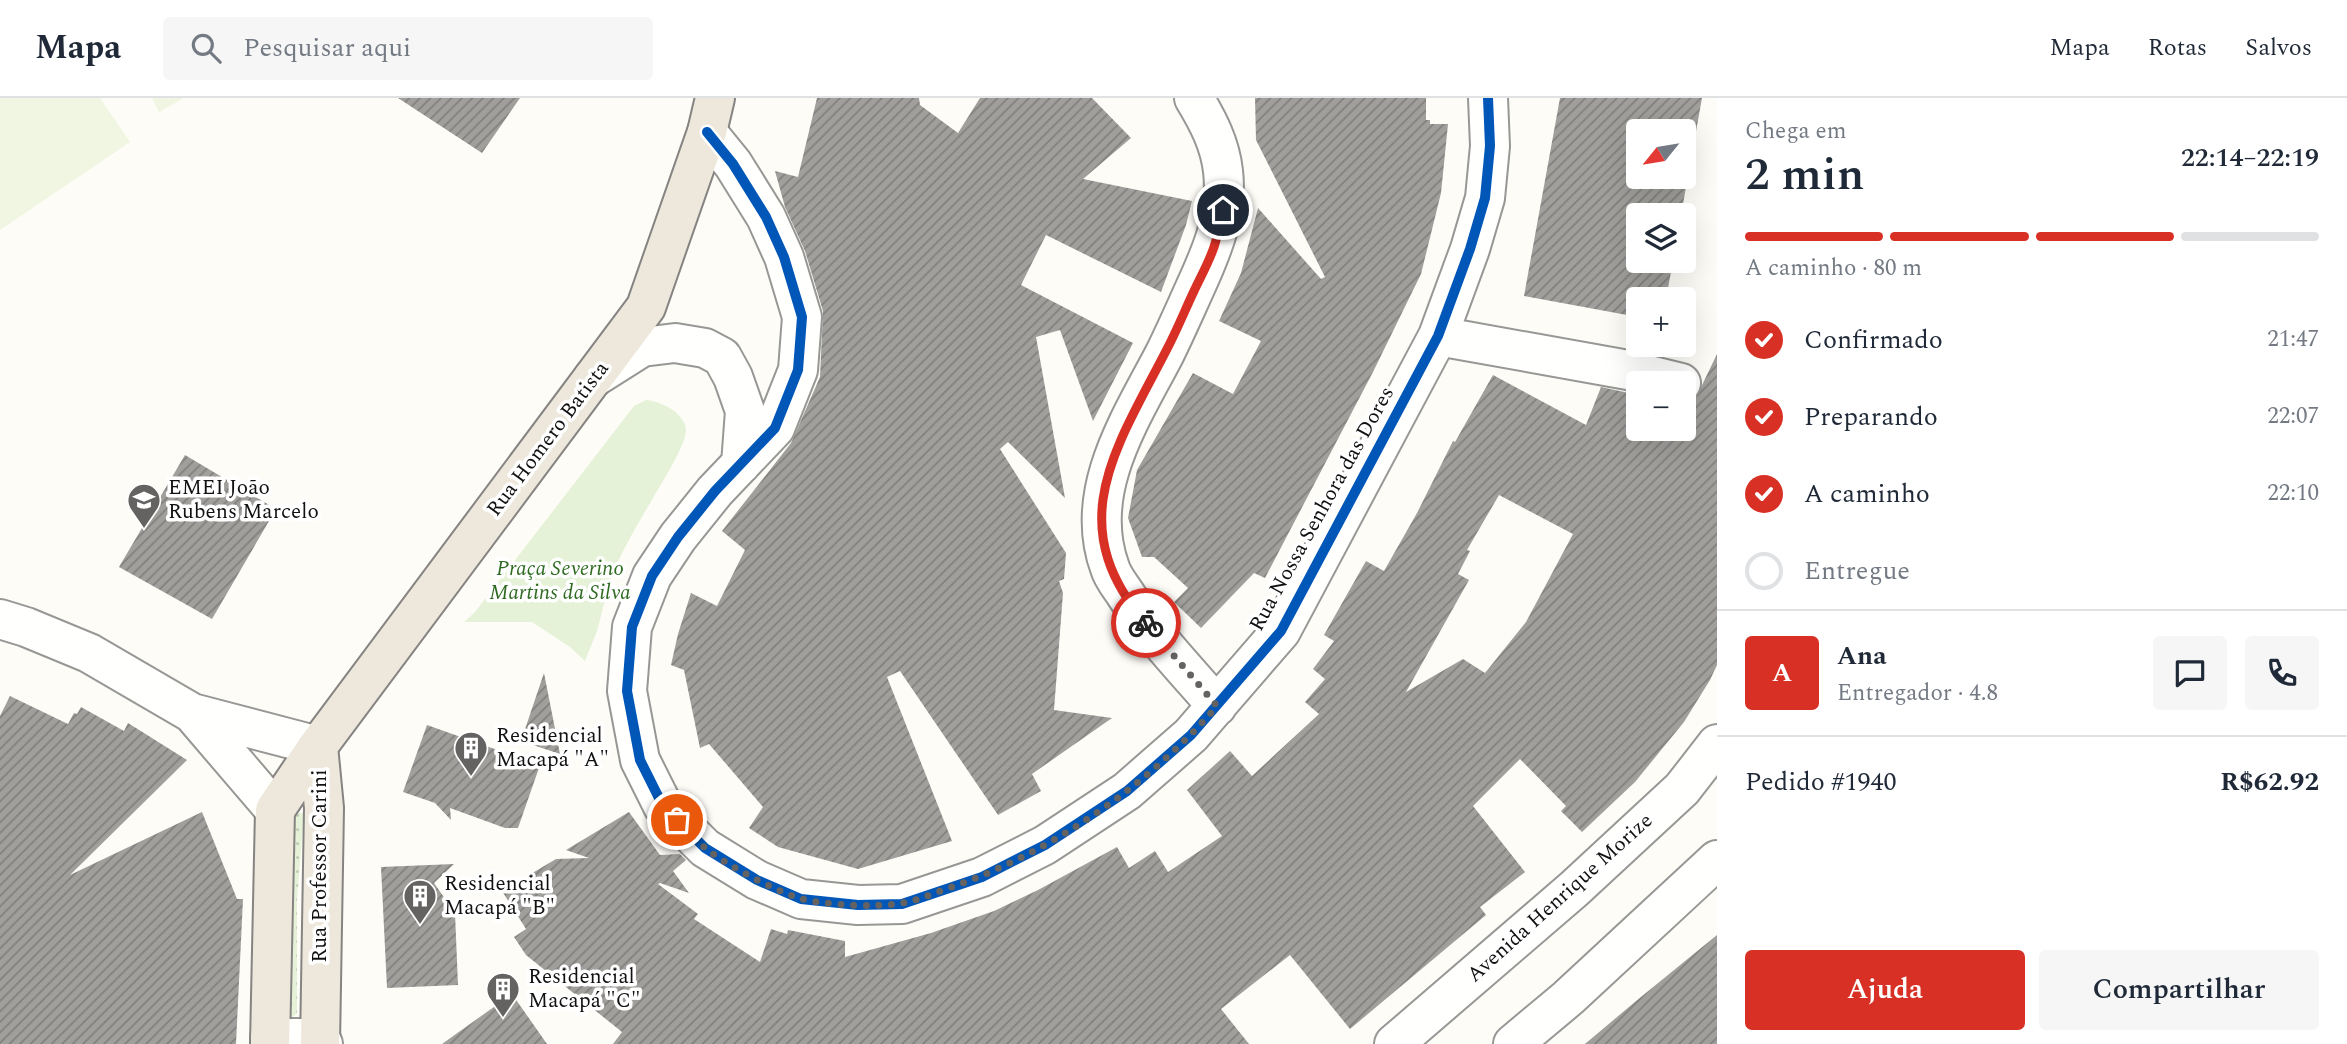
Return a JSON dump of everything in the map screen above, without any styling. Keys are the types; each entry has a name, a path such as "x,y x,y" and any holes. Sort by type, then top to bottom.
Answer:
{"main road":[{"name":"Rua Homero Batista","path":"318,747 646,307 711,115"},
{"name":"Rua Professor Carini","path":"275,810 318,747"},
{"name":"Rua Professor Carini","path":"318,747 324,808 321,1042"},
{"path":"270,1041 275,810"}],"street":[{"path":"1194,98 1212,128 1223,171 1223,210 1214,248 1168,347 1125,428 1108,473 1102,506 1103,545 1111,571 1140,616 1217,706"},
{"name":"Rua Nossa Senhora das Dores","path":"711,115 733,163 766,217 784,257 802,317 798,370 775,428 715,491 678,537 652,576 632,627 626,691 640,760 663,806 705,848 757,880 801,899 858,905 902,904 982,877 1045,845 1127,791 1191,735 1281,631 1438,336 1485,198 1490,146 1488,98"},
{"path":"1438,336 1632,371"},
{"path":"593,379 642,347 676,343 705,348 722,357 733,377 745,411 741,464"},
{"path":"0,619 89,653 192,713 318,747"},
{"path":"192,713 275,810"},
{"name":"Avenida Henrique Morize","path":"1394,1044 1574,889 1682,789 1717,744"},
{"path":"1513,1044 1568,998 1717,860"},
{"path":"270,1041 321,1042"}],"green space":[{"path":"0,98 100,98 130,142 0,230"},
{"path":"152,98 184,98 159,112"},
{"name":"Praça Severino Martins da Silva","path":"646,400 665,405 677,413 685,424 685,437 620,558 585,661 570,647 532,622 464,622 475,612 634,406"},
{"path":"296,813 304,813 297,900 297,1013 293,1017 287,1014"}],"building":[{"path":"398,98 520,98 482,153"},
{"path":"817,98 919,98 920,105 958,133 980,98 1092,98 1131,138 1083,179 1192,201 1161,292 1046,235 1021,285 1133,343 1093,421 1060,330 1036,337 1065,498 1008,442 1000,449 1066,553 1064,579 1059,581 1063,593 1054,710 1112,718 1032,774 1041,791 998,815 900,671 887,677 952,841 858,869 778,847 749,828 763,807 709,744 700,748 684,670 671,665 691,593 717,606 745,550 722,531 791,443 820,377 823,311 805,251 785,207 775,171 798,177"},
{"path":"1255,98 1426,98 1426,120 1430,120 1430,124 1448,124 1441,193 1421,274 1265,578 1254,573 1201,628 1174,602 1188,588 1154,557 1142,557 1128,518 1137,470 1193,373 1233,394 1261,341 1219,321 1241,273 1258,208 1321,279 1325,277 1256,140"},
{"path":"1560,98 1702,98 1696,131 1696,119 1626,119 1626,189 1686,189 1683,203 1626,203 1626,273 1671,273 1668,287 1626,287 1626,315 1524,296"},
{"path":"1717,354 1717,665 1684,722 1635,782 1582,832 1561,811 1566,806 1520,759 1473,806 1525,872 1480,907 1486,915 1350,1029 1290,955 1221,1009 1249,1044 613,1044 622,1032 526,955 514,937 526,929 502,891 556,859 589,858 566,850 629,812 660,855 680,854 686,860 673,871 689,893 658,884 698,914 694,919 760,962 771,929 787,934 788,930 845,941 845,957 931,933 994,911 1117,847 1129,868 1155,851 1168,872 1222,836 1187,790 1230,751 1252,776 1319,714 1305,702 1325,679 1313,669 1334,641 1324,635 1366,561 1384,571 1453,441 1455,442 1493,375 1586,425 1601,387 1626,392 1626,441 1696,441 1696,398","holes":["1499,495 1573,534 1526,622 1485,673 1463,659 1406,692 1469,580 1458,574 1470,551 1467,550"]},
{"path":"185,455 276,509 212,619 119,567"},
{"path":"544,673 560,754 521,741"},
{"path":"10,696 68,724 81,707 124,731 128,723 187,760 70,875 202,812 237,899 243,899 236,1044 0,1044 0,716"},
{"name":"Residencial Macapá \"A\"","path":"427,725 540,765 518,828 505,828 450,808 451,820 435,803 403,792"},
{"name":"Residencial Macapá \"B\"","path":"454,864 434,883 455,913 458,985 387,988 381,867"},
{"path":"1717,935 1717,1044 1585,1044 1636,1001"},
{"name":"Residencial Macapá \"C\"","path":"512,994 547,1044 442,1044"}],"cycle path":[{"path":"707,132 733,164 766,217 784,257 802,317 798,370 775,428 715,491 678,537 652,576 632,627 627,691 640,760 663,806 705,848 757,880 801,899 858,905 902,904 982,877 1045,845 1127,791 1191,735 1281,631 1438,336 1470,249 1485,198 1490,146 1488,98"}],"way so far":[{"path":"677,820 705,848 757,880 801,899 858,905 902,904 982,877 1045,845 1127,791 1191,735 1217,706 1146,623"}],"place":[{"name":"EMEI João Rubens Marcelo","path":"144,530"},
{"name":"Residencial Macapá \"A\"","path":"471,778"},
{"name":"Residencial Macapá \"B\"","path":"420,926"},
{"name":"Residencial Macapá \"C\"","path":"503,1019"}],"route":[{"path":"1146,623 1111,571 1103,545 1102,506 1108,473 1125,428 1168,347 1214,248 1223,210"}]}
